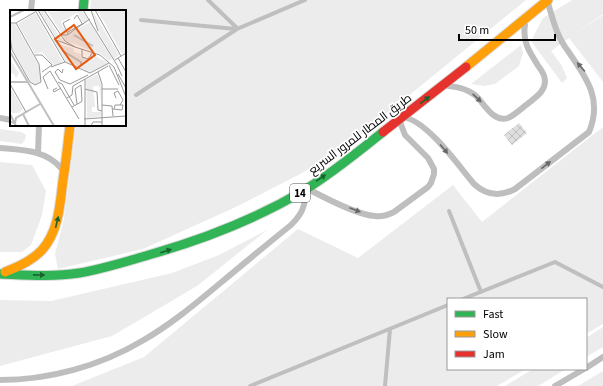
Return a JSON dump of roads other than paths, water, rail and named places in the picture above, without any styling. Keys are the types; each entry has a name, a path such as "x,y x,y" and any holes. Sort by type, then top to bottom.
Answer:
{"main road":[{"path":"83,10 84,0"},
{"name":"طريق المطار للمرور السريع","path":"0,274 51,275 78,273 123,264 193,242 227,229 277,205 305,190 354,155 442,87 548,0"},
{"path":"0,274 24,264 36,256 46,246 53,235 57,222 65,173 70,126"}],"lane":[{"path":"31,10 32,0"},
{"path":"548,0 553,22 562,42 568,52 597,86"},
{"path":"442,87 455,86 468,91 479,99 493,114 501,119 510,117 538,95 544,87 545,78 526,45 524,31 527,16"},
{"path":"0,380 38,377 60,373 115,355 142,342 190,309 291,225 302,210 305,190 371,216 377,217 388,215 399,208 428,187 434,174 434,169 428,158 406,135 402,118 412,120 426,128 479,189 485,192 497,194 509,192 521,185 589,132 601,115"},
{"path":"0,118 10,120"},
{"path":"38,153 40,126"},
{"path":"0,148 38,153 52,160 65,173"},
{"path":"587,367 603,358"},
{"path":"555,386 582,370"}],"waterway":[{"path":"208,0 237,28"},
{"path":"136,95 237,29 305,0"},
{"path":"141,20 236,29"},
{"path":"449,211 481,292"},
{"path":"465,298 555,262 603,287"},
{"path":"250,386 447,305"},
{"path":"385,386 390,329"}]}
